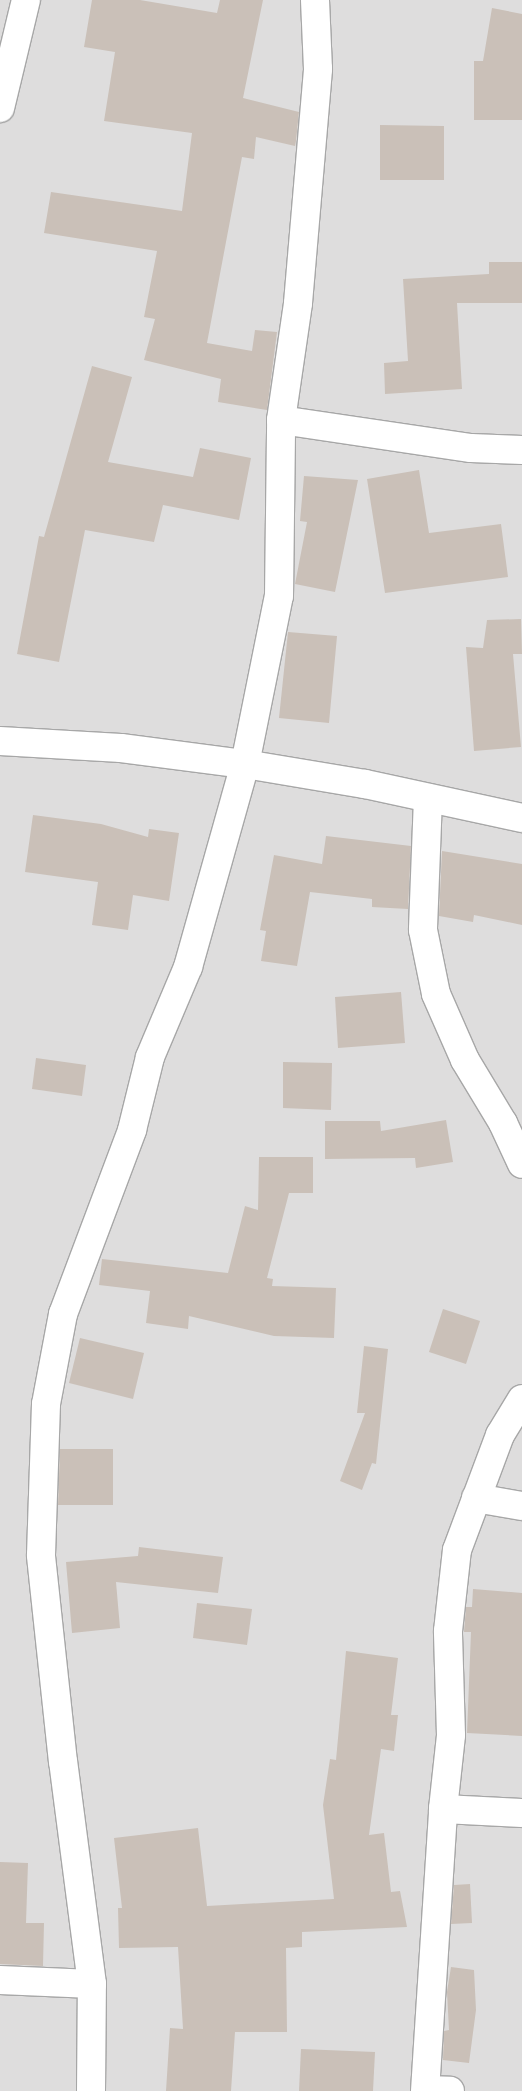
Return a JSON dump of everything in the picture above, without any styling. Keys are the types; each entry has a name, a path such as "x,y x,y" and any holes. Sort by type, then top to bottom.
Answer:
{"street":[{"path":"0,108 26,0"},
{"path":"91,2091 92,1984 63,1762 41,1555 46,1404 63,1314 132,1130 150,1057 188,967 245,764 279,596 281,420 298,303 318,69 316,0"},
{"path":"281,420 472,448 522,450"},
{"path":"0,741 121,748 245,764 428,798 522,818"},
{"path":"428,798 423,930 436,994 465,1060 503,1123 522,1164"},
{"path":"434,2091 443,1809 451,1735 448,1631 457,1550 500,1435 522,1399"},
{"path":"476,1498 522,1506"},
{"path":"443,1809 522,1813"},
{"path":"0,1980 92,1984"}],"shaded area":[{"path":"0,0 522,0 522,2091 0,2091"}],"building":[{"path":"92,0 140,0 217,13 220,0 263,0 243,98 299,112 296,141 295,146 256,137 254,159 242,157 207,343 252,351 255,330 277,332 267,410 218,402 221,379 144,360 155,319 144,317 157,251 44,233 51,192 182,211 192,133 104,121 115,52 84,47"},
{"path":"492,8 522,14 522,120 474,120 474,61 483,61"},
{"path":"380,125 444,126 444,180 380,180"},
{"path":"489,262 522,262 522,303 457,303 462,389 385,394 384,363 408,361 403,279 489,274"},
{"path":"92,366 132,377 108,462 193,477 200,448 251,458 239,520 163,505 154,542 85,530 59,662 17,654 39,536 44,537"},
{"path":"419,470 429,533 501,524 508,577 385,593 367,479"},
{"path":"304,476 358,480 335,592 295,584 307,522 300,521"},
{"path":"521,619 522,654 513,654 521,747 474,751 466,647 483,648 487,620"},
{"path":"288,632 337,636 329,723 279,718"},
{"path":"33,815 101,824 148,837 149,829 179,833 169,901 133,895 128,930 92,925 98,882 25,872"},
{"path":"326,836 411,846 408,909 372,907 372,899 310,892 297,966 261,961 266,931 260,930 274,855 322,864"},
{"path":"442,851 522,864 522,925 474,915 473,922 439,916"},
{"path":"401,992 405,1043 338,1048 335,997"},
{"path":"36,1058 86,1065 82,1096 32,1089"},
{"path":"283,1062 332,1063 331,1110 283,1108"},
{"path":"446,1120 453,1162 416,1168 415,1158 325,1159 325,1121 380,1121 381,1131"},
{"path":"259,1157 313,1157 313,1193 289,1193 267,1278 273,1279 272,1286 336,1288 334,1338 274,1336 189,1316 188,1329 146,1323 150,1291 99,1285 102,1259 228,1273 245,1206 258,1210"},
{"path":"443,1309 480,1321 466,1364 429,1352"},
{"path":"80,1338 144,1353 133,1399 69,1383"},
{"path":"364,1346 388,1349 376,1464 372,1463 362,1490 340,1481 365,1413 357,1413"},
{"path":"60,1449 113,1449 113,1505 58,1505"},
{"path":"139,1547 223,1557 218,1593 116,1582 120,1628 72,1633 66,1562 138,1556"},
{"path":"473,1589 522,1593 522,1736 467,1733 471,1632 464,1632 466,1607 472,1607"},
{"path":"197,1603 252,1609 247,1645 193,1638"},
{"path":"346,1651 398,1658 391,1715 398,1715 394,1751 381,1749 369,1835 384,1833 391,1892 400,1891 407,1927 302,1932 302,1947 286,1948 287,2032 235,2032 231,2091 166,2091 170,2028 183,2029 178,1947 119,1948 118,1908 122,1908 114,1838 198,1828 207,1906 334,1899 323,1805 330,1759 336,1760"},
{"path":"0,1862 28,1863 26,1923 44,1923 43,1966 0,1964"},
{"path":"470,1884 472,1923 451,1924 454,1885"},
{"path":"451,1967 474,1970 476,2010 469,2063 443,2060 444,2031 449,2030 447,1992"},
{"path":"301,2049 375,2052 373,2091 299,2091"}]}
